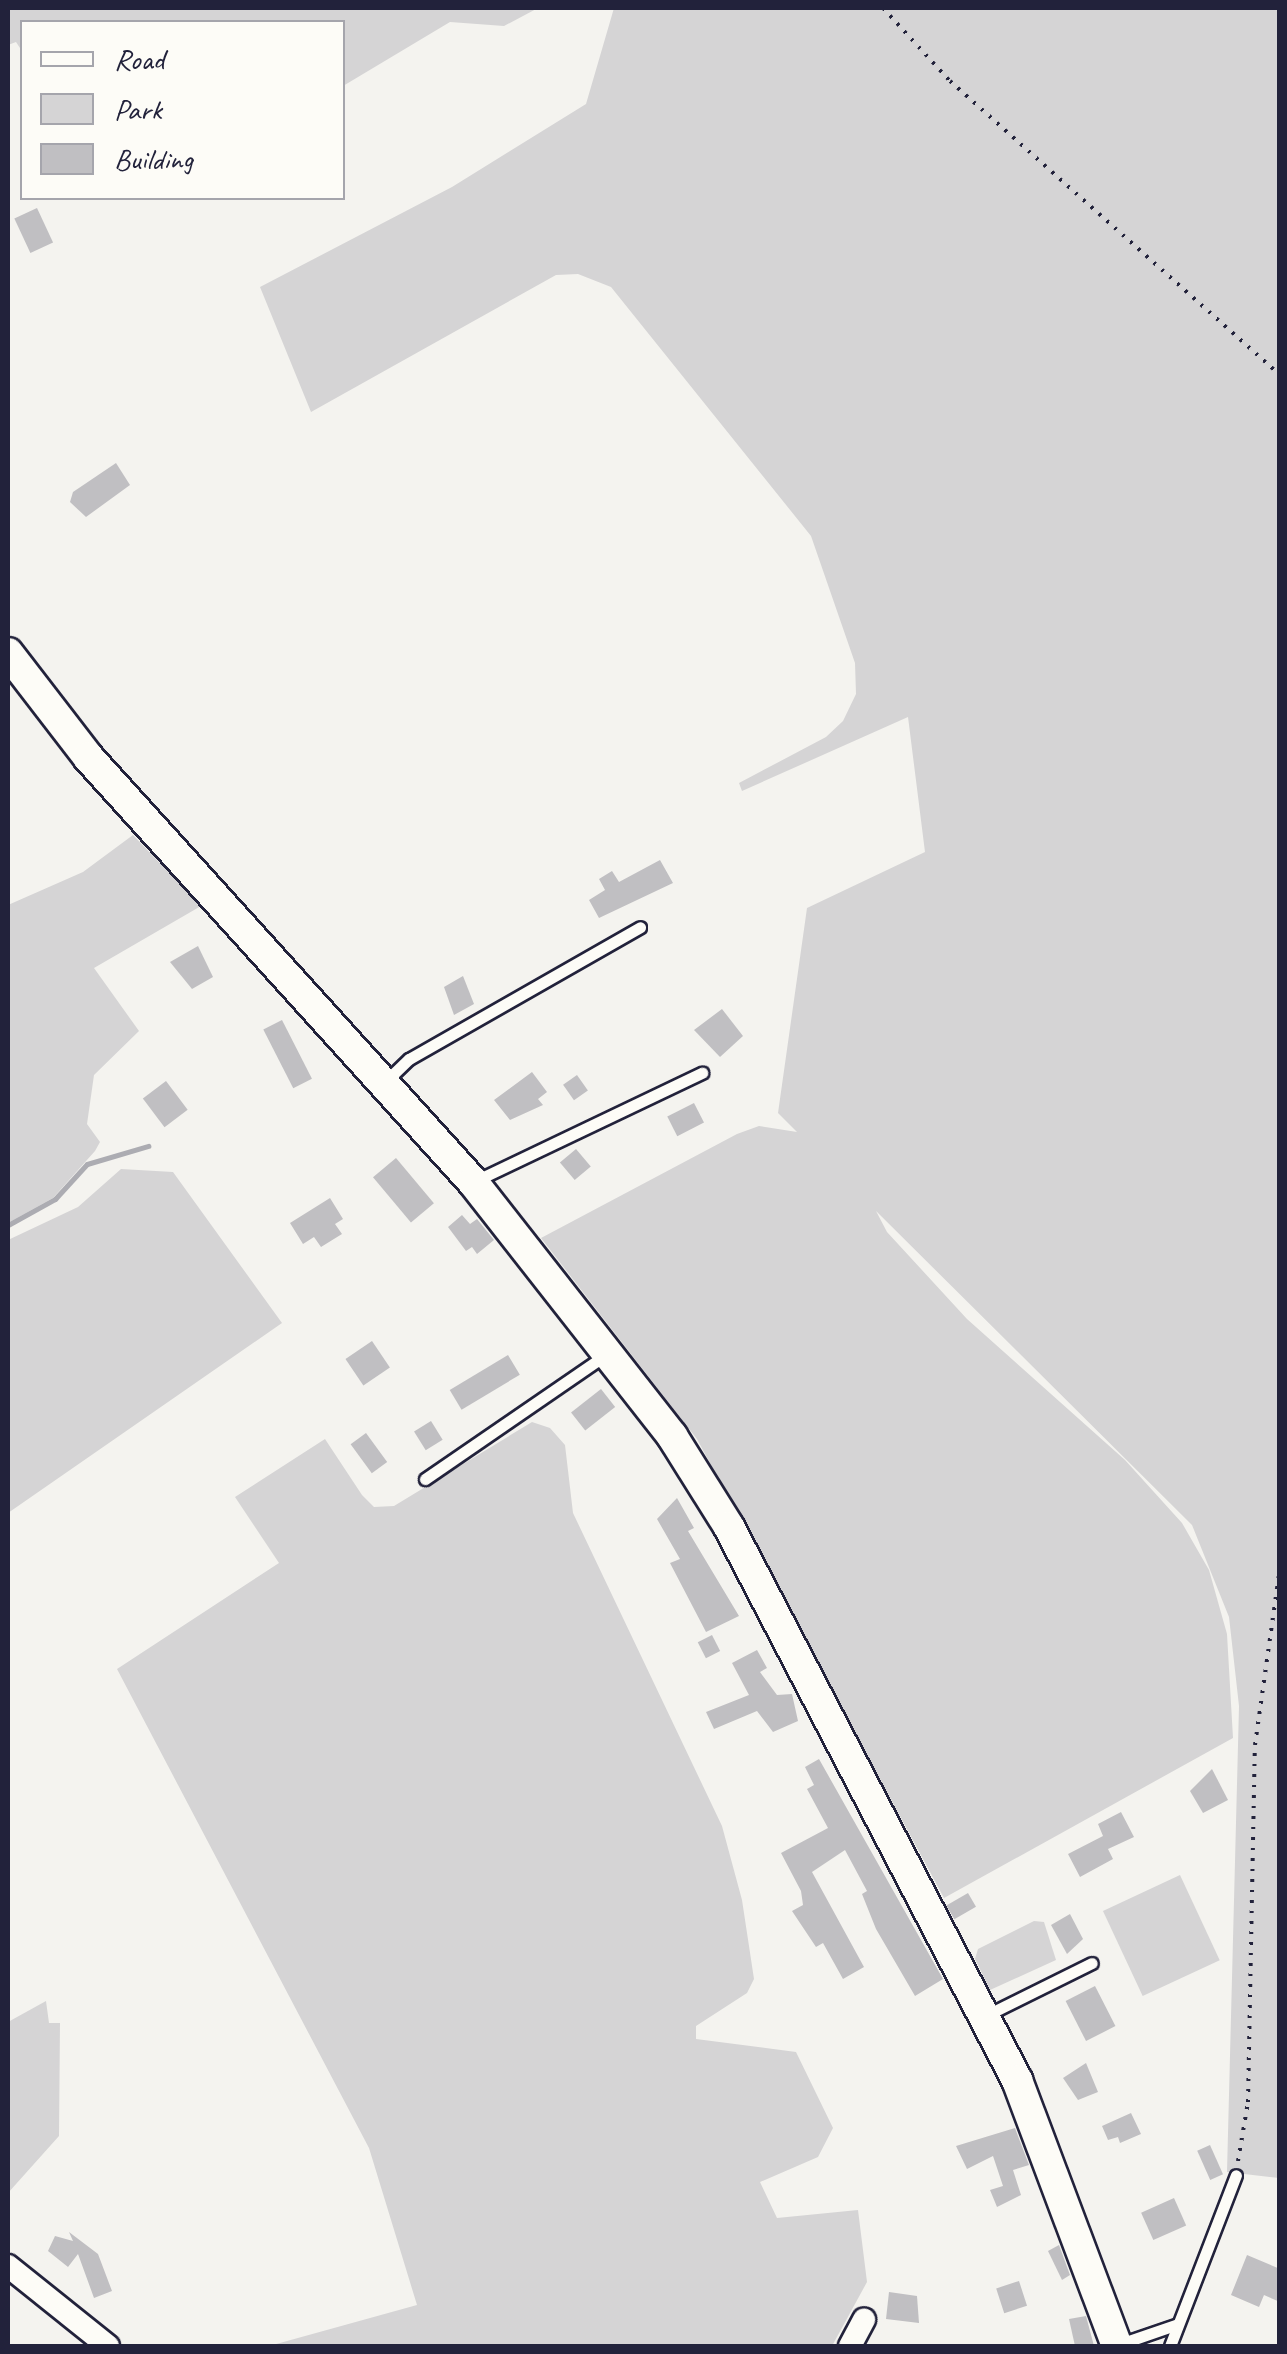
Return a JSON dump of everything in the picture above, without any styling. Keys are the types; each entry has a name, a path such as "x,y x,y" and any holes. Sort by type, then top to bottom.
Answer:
{"street":[{"path":"8,653 88,757 474,1182 610,1352 729,1527 985,2016 1060,2184 1117,2346"},
{"path":"8,2266 108,2346"},
{"path":"850,2346 864,2320"}],"lane":[{"path":"383,1084 409,1060 640,926"},
{"path":"474,1182 702,1073"},
{"path":"425,1479 610,1352"},
{"path":"985,2016 1092,1963"},
{"path":"1170,2346 1236,2174"},
{"path":"1117,2346 1178,2324"}],"path":[{"path":"883,8 950,81 1280,375"},
{"path":"1236,2174 1248,2102 1255,1745 1280,1566"}],"green space":[{"path":"8,8 538,8 504,26 450,22 345,85 345,20 20,20 20,48 16,42 8,45"},
{"path":"614,8 1279,8 1279,2178 1227,2172 1239,1706 1229,1617 1192,1525 876,1211 887,1232 967,1319 1125,1460 1182,1523 1209,1570 1227,1634 1233,1738 944,1898 697,1439 541,1238 737,1134 759,1126 797,1132 778,1113 807,908 925,852 908,717 742,791 739,783 826,737 843,721 856,694 855,663 811,536 611,287 578,274 556,275 311,412 260,287 452,187 586,104"},
{"path":"133,835 201,906 94,968 139,1031 94,1075 87,1124 100,1142 95,1151 53,1198 8,1223 8,905 83,872"},
{"path":"121,1169 173,1172 282,1323 8,1513 8,1240 78,1207"},
{"path":"532,1422 550,1428 565,1445 573,1513 722,1826 742,1900 754,1979 747,1993 696,2026 696,2039 796,2052 833,2128 818,2157 760,2182 777,2218 858,2210 867,2282 832,2346 269,2346 417,2305 369,2148 117,1669 279,1563 235,1497 325,1439 374,1507 394,1506"},
{"path":"1180,1875 1220,1960 1143,1996 1103,1911"},
{"path":"1034,1921 1044,1922 1056,1960 990,1990 975,1959 978,1949"},
{"path":"46,2001 49,2023 60,2023 59,2136 8,2193 8,2022"}],"building":[{"path":"37,208 53,242 30,253 14,219"},
{"path":"116,463 130,485 86,517 70,502 73,492"},
{"path":"660,860 673,883 599,918 589,900 605,890 599,879 612,871 619,882"},
{"path":"198,946 213,977 192,989 170,962"},
{"path":"463,976 474,1004 454,1015 444,987"},
{"path":"722,1009 743,1036 720,1057 694,1030"},
{"path":"282,1020 312,1079 293,1088 263,1030"},
{"path":"532,1072 547,1092 538,1099 543,1105 510,1120 494,1100"},
{"path":"577,1075 588,1091 574,1100 563,1085"},
{"path":"166,1081 188,1110 165,1127 143,1098"},
{"path":"694,1103 704,1123 677,1136 667,1117"},
{"path":"576,1149 591,1167 575,1180 560,1162"},
{"path":"396,1158 434,1203 411,1222 373,1177"},
{"path":"330,1198 343,1219 335,1224 342,1234 321,1247 314,1237 303,1244 290,1223"},
{"path":"462,1215 470,1224 477,1219 494,1240 477,1254 472,1247 466,1251 448,1227"},
{"path":"372,1341 390,1368 363,1385 345,1359"},
{"path":"508,1355 520,1375 462,1410 450,1390"},
{"path":"601,1389 615,1407 585,1431 571,1412"},
{"path":"431,1421 443,1440 426,1450 414,1432"},
{"path":"366,1433 387,1462 372,1473 351,1444"},
{"path":"677,1498 694,1528 688,1531 739,1616 706,1632 670,1563 680,1559 657,1519"},
{"path":"712,1635 720,1651 706,1658 698,1642"},
{"path":"757,1650 767,1668 760,1672 777,1695 792,1694 798,1721 773,1732 757,1711 714,1729 706,1712 749,1695 732,1663"},
{"path":"819,1759 943,1979 915,1996 876,1929 862,1894 867,1891 845,1850 812,1872 864,1967 843,1979 823,1943 816,1947 792,1911 803,1905 801,1891 781,1853 828,1828 807,1789 814,1785 805,1767"},
{"path":"1212,1769 1228,1800 1203,1813 1190,1791"},
{"path":"1121,1812 1134,1837 1108,1849 1113,1859 1080,1877 1068,1854 1103,1836 1098,1824"},
{"path":"968,1893 976,1907 954,1919 946,1906"},
{"path":"1070,1914 1083,1939 1067,1954 1051,1925"},
{"path":"1095,1986 1115,2026 1086,2041 1066,2001"},
{"path":"1086,2063 1098,2092 1078,2100 1063,2078"},
{"path":"1131,2113 1141,2134 1120,2143 1118,2137 1108,2140 1102,2126"},
{"path":"1015,2128 1029,2165 1013,2170 1021,2195 997,2207 990,2190 1003,2186 993,2156 967,2169 956,2146"},
{"path":"1210,2145 1223,2174 1210,2180 1197,2151"},
{"path":"1174,2198 1186,2225 1153,2240 1141,2213"},
{"path":"69,2232 98,2254 112,2291 94,2298 78,2254 68,2267 48,2251 55,2236 73,2241"},
{"path":"1059,2245 1070,2275 1062,2280 1048,2251"},
{"path":"1247,2255 1280,2269 1280,2302 1264,2295 1259,2307 1231,2295"},
{"path":"1019,2281 1027,2306 1004,2313 996,2288"},
{"path":"889,2292 917,2296 919,2323 886,2319"},
{"path":"1086,2316 1094,2346 1075,2346 1069,2319"}],"waterway":[{"path":"8,1225 55,1199 87,1164 148,1146"}]}
